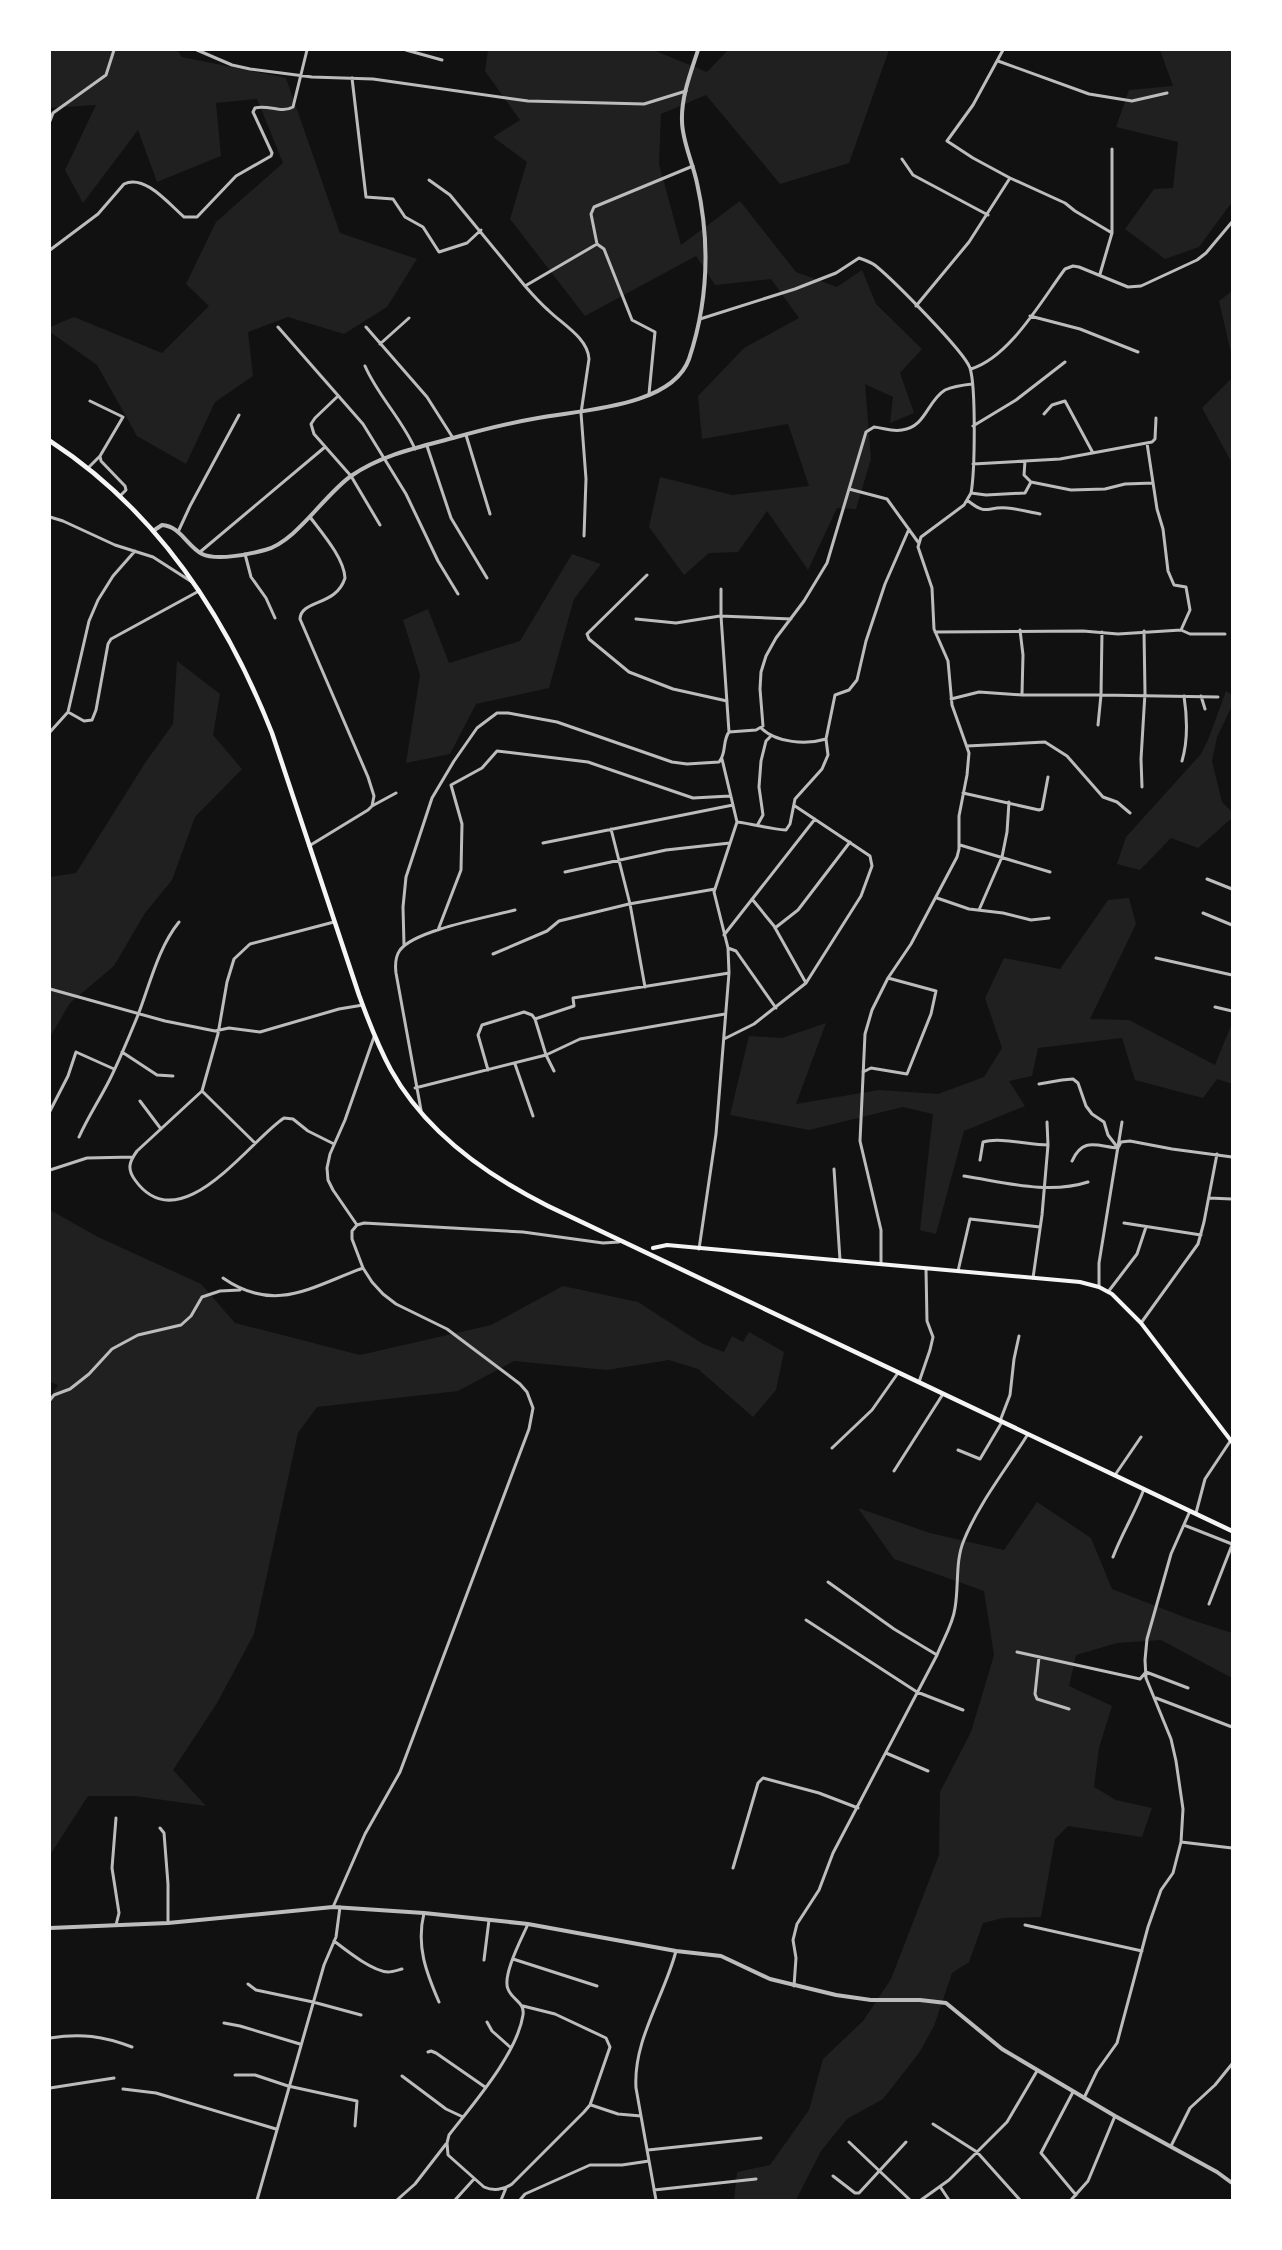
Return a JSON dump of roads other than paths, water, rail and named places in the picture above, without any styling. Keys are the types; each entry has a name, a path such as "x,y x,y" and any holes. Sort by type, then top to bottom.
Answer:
{"highway":[{"path":"50,441 89,467 153,531 194,583 228,637 259,699 272,733 334,922 375,1036 392,1072 421,1112 450,1142 501,1181 622,1241 1233,1531"}],"main road":[{"path":"653,1248 667,1245 840,1260 1080,1282 1099,1287 1108,1292 1141,1323 1232,1441"}],"street":[{"path":"50,121 53,113 106,75 114,50"},
{"path":"196,50 241,67 300,75 384,80 528,101 644,105 686,91"},
{"path":"50,250 98,214 129,181 141,183 157,193 184,217 197,217 236,176 251,166 269,159 272,153 253,112 255,108 261,106 290,110 296,103 300,75 308,50"},
{"path":"406,50 442,60"},
{"path":"153,531 159,526 166,525 178,532 200,552 217,557 245,554 274,547 310,517 329,495 351,476 385,458 505,424 616,406 649,394 678,378 684,370 700,319 704,288 706,235 693,166 682,125 686,91 698,50"},
{"path":"1003,50 974,105 947,141 1010,178 1065,203 1112,233"},
{"path":"998,61 1089,94 1132,100 1167,93"},
{"path":"352,78 366,196 393,199 405,217 423,227 440,252 467,243 481,230"},
{"path":"1100,274 1112,233 1112,149"},
{"path":"902,159 913,175 988,215"},
{"path":"649,394 655,332 632,320 604,249 597,244 591,214 594,207 693,166"},
{"path":"916,306 946,272 988,215 1010,178"},
{"path":"429,180 450,195 525,286 549,312 557,316 588,351 589,359 581,413 586,479 584,536"},
{"path":"970,369 990,360 1014,338 1065,269 1073,266 1100,274 1128,287 1141,286 1197,260 1233,222"},
{"path":"525,286 597,244"},
{"path":"700,319 795,289 836,273 859,258 875,266 916,306 964,357 970,369 973,426 971,493 964,505 921,537 918,542"},
{"path":"1030,316 1080,329 1138,352"},
{"path":"380,344 409,318"},
{"path":"278,327 363,424 406,494 438,561 458,594"},
{"path":"366,327 427,397 453,438"},
{"path":"973,426 1016,400 1065,362"},
{"path":"365,366 373,384 409,434 415,449"},
{"path":"761,728 764,723 760,689 761,672 771,644 791,619 827,563 863,437 870,428 879,427 892,431 910,428 926,416 933,401 944,391 972,384"},
{"path":"338,396 311,424 314,434 351,476 380,525"},
{"path":"89,467 100,456 123,417 90,401"},
{"path":"1044,414 1052,405 1065,401 1093,453"},
{"path":"178,532 239,416"},
{"path":"973,464 1060,459 1146,443 1155,439 1156,418"},
{"path":"466,435 490,514"},
{"path":"1146,443 1157,509 1164,529 1168,571 1174,585 1186,587 1190,610 1181,630"},
{"path":"427,446 451,518 487,578"},
{"path":"200,552 325,447"},
{"path":"100,456 101,461 125,486 126,490 120,496"},
{"path":"1024,461 1024,475 1031,482 1071,490 1106,489 1125,484 1153,483"},
{"path":"971,493 986,495 1025,493 1031,482"},
{"path":"849,489 887,499 918,542 919,553 929,573 935,632 948,661 951,699 968,746 969,763 959,816 957,857 911,944 888,978 872,1010 865,1034 860,1141 881,1230 881,1264"},
{"path":"967,500 986,511 1005,507 1040,514"},
{"path":"310,517 328,541 343,568 345,578 336,594 305,608 300,619 368,777 374,796 372,806"},
{"path":"50,518 153,557 194,583"},
{"path":"737,822 758,824 768,829 786,830 795,806 795,799 822,769 828,755 826,739 835,695 849,690 857,680 866,641 885,584 909,529"},
{"path":"50,732 68,712 89,621 98,600 113,576 135,551"},
{"path":"245,554 251,577 266,598 274,618"},
{"path":"647,575 587,634 590,639 629,672 673,689 727,701"},
{"path":"699,1249 716,1134 729,973 728,948 715,889 737,822 722,759 726,735 729,732 721,589"},
{"path":"68,712 84,721 92,720 111,639 199,591"},
{"path":"636,619 676,623 721,616 791,619"},
{"path":"1020,630 1023,655 1022,695"},
{"path":"935,632 1181,630 1190,634 1225,634"},
{"path":"1098,725 1102,632"},
{"path":"1142,787 1144,632"},
{"path":"951,699 979,692 1022,695 1218,697"},
{"path":"1182,761 1185,751 1184,696"},
{"path":"1202,696 1205,709"},
{"path":"421,1112 396,973 396,959 404,945 403,907 406,877 432,798 454,760 477,728 497,713 508,713 557,722 672,762 715,763 722,759"},
{"path":"761,728 770,737 811,743 826,739"},
{"path":"729,732 761,728"},
{"path":"758,824 763,815 759,787 761,761 766,741 770,737"},
{"path":"968,746 1045,742 1067,756 1103,797 1117,802 1130,813"},
{"path":"438,930 461,870 462,824 451,785 482,768 497,751 588,762 693,798 730,796"},
{"path":"963,793 1042,809 1047,777"},
{"path":"309,846 396,793"},
{"path":"979,910 1002,857 1007,832 1008,802"},
{"path":"543,843 733,805"},
{"path":"724,1039 754,1024 806,984 861,896 872,866 870,856 795,806"},
{"path":"724,934 815,819"},
{"path":"611,828 630,904 645,987"},
{"path":"775,928 798,910 850,842"},
{"path":"565,872 666,850 730,843"},
{"path":"959,845 1050,872"},
{"path":"1207,879 1233,889"},
{"path":"493,954 547,931 559,921 630,904 715,889"},
{"path":"937,898 979,910 1031,920 1049,918"},
{"path":"752,899 775,928 806,984"},
{"path":"404,945 438,930 515,910"},
{"path":"1203,913 1233,925"},
{"path":"79,1137 122,1052 170,932 179,921"},
{"path":"334,922 250,944 234,959 227,982 219,1031 202,1091 133,1157 129,1168 138,1184 149,1195 172,1200 200,1190 217,1180 279,1121 288,1117 297,1121 308,1131 334,1144"},
{"path":"728,948 736,951 776,1008"},
{"path":"1156,957 1233,975"},
{"path":"535,1019 574,1006 573,998 729,973"},
{"path":"863,1072 871,1068 907,1074 931,1014 936,991 888,978"},
{"path":"50,989 165,1021 219,1031 235,1029 260,1032 339,1009 363,1005"},
{"path":"1215,1007 1233,1011"},
{"path":"488,1070 478,1035 482,1025 529,1012 535,1019 546,1055 554,1071"},
{"path":"415,1088 546,1055 580,1039 726,1014"},
{"path":"357,1225 333,1190 328,1180 327,1168 375,1036"},
{"path":"50,1110 68,1076 76,1052 114,1069"},
{"path":"122,1052 157,1075 173,1076"},
{"path":"514,1063 533,1116"},
{"path":"1039,1084 1062,1080 1073,1080 1078,1083 1086,1106 1092,1114 1104,1122 1108,1135 1118,1148"},
{"path":"202,1091 255,1143"},
{"path":"140,1101 161,1129"},
{"path":"1033,1278 1048,1144 1047,1122"},
{"path":"1099,1287 1100,1263 1122,1122"},
{"path":"980,1160 983,1142 991,1140 1029,1145 1048,1144"},
{"path":"1118,1148 1121,1142 1130,1141 1233,1157"},
{"path":"1072,1161 1077,1149 1083,1145 1118,1148"},
{"path":"1141,1323 1194,1249 1201,1235 1217,1154"},
{"path":"50,1170 87,1158 133,1157"},
{"path":"834,1169 840,1260"},
{"path":"964,1176 1060,1188 1088,1182"},
{"path":"1209,1198 1233,1199"},
{"path":"958,1272 970,1219 1040,1227"},
{"path":"1124,1222 1201,1235"},
{"path":"333,1907 365,1834 400,1772 533,1415 531,1401 520,1383 447,1329 396,1304 383,1294 363,1268 352,1239 352,1231 357,1225 364,1223 523,1232 597,1242 622,1241"},
{"path":"1108,1292 1137,1254 1146,1226"},
{"path":"646,1252 653,1248"},
{"path":"50,1400 54,1395 70,1389 104,1359 112,1348 138,1335 181,1325 191,1316 202,1297 220,1291 240,1290 276,1297 289,1296 363,1268"},
{"path":"919,1382 933,1337 927,1321 926,1269"},
{"path":"223,1278 240,1290"},
{"path":"958,1449 980,1458 1001,1422 1010,1395 1013,1362 1019,1336"},
{"path":"832,1448 872,1410 898,1372"},
{"path":"50,1391 54,1395"},
{"path":"894,1471 943,1394"},
{"path":"794,1986 796,1958 793,1940 797,1924 819,1890 831,1858 937,1655 954,1615 963,1542 980,1510 1028,1434"},
{"path":"1115,1476 1141,1437"},
{"path":"1196,1514 1205,1479 1232,1441"},
{"path":"1113,1557 1144,1489"},
{"path":"1084,2098 1097,2071 1117,2043 1151,1918 1163,1887 1173,1873 1181,1842 1183,1809 1176,1761 1171,1739 1146,1672 1145,1660 1148,1639 1171,1554 1190,1511"},
{"path":"1184,1525 1233,1544 1209,1604"},
{"path":"828,1582 894,1629 937,1655"},
{"path":"806,1620 917,1692 963,1710"},
{"path":"1017,1652 1084,1665 1130,1679 1140,1679 1146,1672"},
{"path":"1040,1656 1035,1694 1037,1698 1069,1709"},
{"path":"1146,1672 1188,1688"},
{"path":"1154,1698 1233,1727"},
{"path":"886,1753 928,1771"},
{"path":"733,1868 758,1783 763,1778 819,1793 858,1808"},
{"path":"116,1818 112,1868 119,1912 116,1925"},
{"path":"160,1828 164,1833 168,1923"},
{"path":"1181,1842 1233,1848"},
{"path":"50,1928 168,1923 333,1907 424,1913 528,1924 676,1952 721,1956 757,1974 794,1986 861,1999 946,2003 1002,2049 1037,2071 1233,2183"},
{"path":"256,2200 300,2044 324,1965 334,1941 340,1908"},
{"path":"424,1913 420,1930 420,1946 439,2002"},
{"path":"484,1960 489,1920"},
{"path":"501,2200 506,2188 590,2105 610,2047 606,2038 555,2014 523,2006 510,1994 506,1983 513,1959 528,1924"},
{"path":"1025,1925 1142,1951"},
{"path":"334,1941 370,1965 388,1972 402,1969"},
{"path":"656,2200 636,2088 637,2060 643,2037 670,1974 676,1952"},
{"path":"513,1959 597,1986"},
{"path":"248,1984 256,1990 313,2001 361,2015"},
{"path":"506,2188 490,2190 484,2187 448,2156 447,2143 449,2135 485,2087 510,2048 519,2031 524,2012 523,2006"},
{"path":"487,2022 492,2031 510,2048"},
{"path":"224,2023 300,2044"},
{"path":"50,2038 86,2035 109,2038 132,2047"},
{"path":"428,2052 436,2053 485,2087"},
{"path":"1171,2146 1190,2108 1215,2085 1233,2064"},
{"path":"921,2200 941,2188 1006,2122 1037,2071"},
{"path":"235,2075 255,2075 288,2086 357,2101 355,2126"},
{"path":"402,2076 446,2109 463,2117"},
{"path":"50,2088 114,2078"},
{"path":"123,2088 156,2093 276,2129"},
{"path":"1073,2092 1041,2153 1076,2195"},
{"path":"590,2105 618,2114 641,2116"},
{"path":"1071,2200 1088,2181 1115,2116"},
{"path":"933,2124 977,2152 1020,2200"},
{"path":"648,2150 761,2138"},
{"path":"849,2142 910,2200"},
{"path":"833,2176 855,2193 859,2193 906,2142"},
{"path":"397,2200 415,2184 447,2143"},
{"path":"520,2200 525,2194 584,2167 649,2161"},
{"path":"455,2200 474,2178"},
{"path":"654,2190 756,2179"},
{"path":"941,2188 949,2200"}]}
